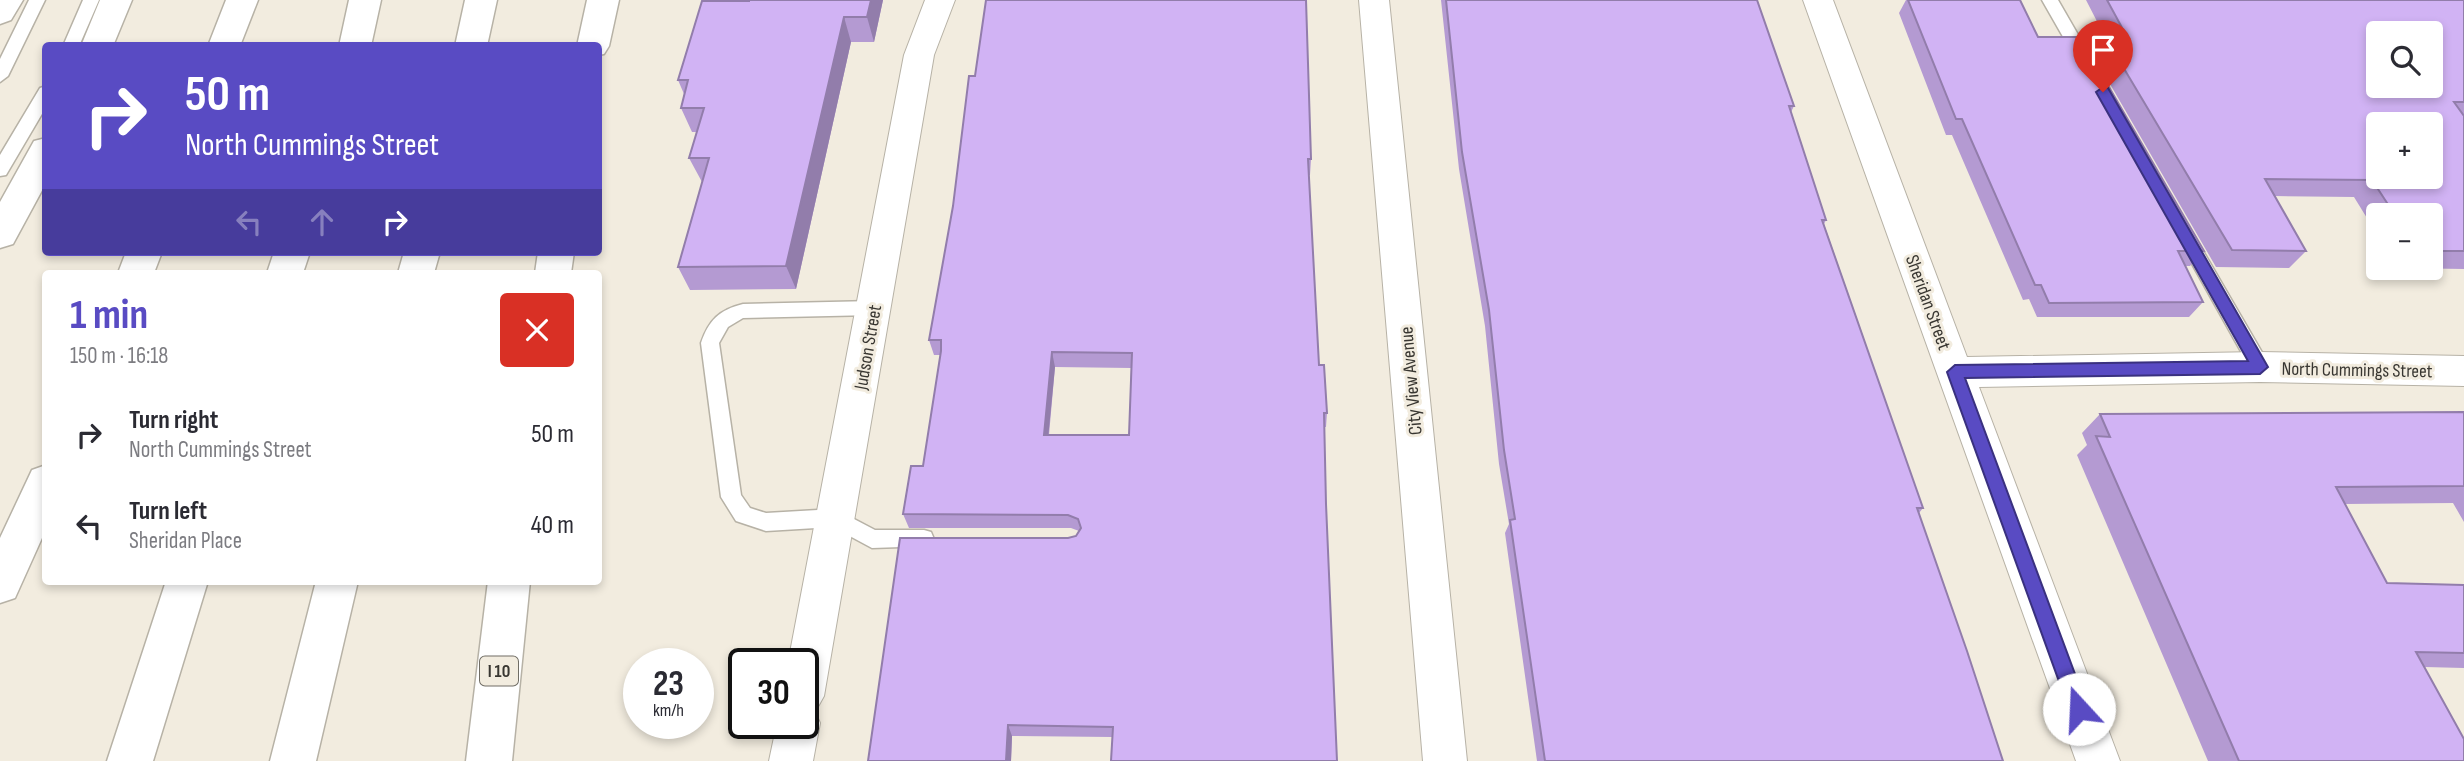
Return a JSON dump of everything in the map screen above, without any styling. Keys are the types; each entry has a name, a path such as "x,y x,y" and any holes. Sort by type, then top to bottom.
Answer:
{"highway":[{"path":"0,13 7,0"},
{"path":"99,42 116,0"},
{"path":"226,42 242,0"},
{"path":"356,42 365,0"},
{"path":"472,42 481,0"},
{"path":"583,42 588,0"},
{"path":"594,42 603,0"},
{"path":"0,234 42,157"},
{"path":"0,584 42,491"},
{"path":"130,761 186,585"},
{"path":"293,761 337,585"},
{"path":"318,761 338,585"},
{"path":"510,585 513,761"},
{"name":"I 10","path":"489,761 510,585"}],"street":[{"name":"Judson Street","path":"812,648 919,55 940,0"},
{"name":"City View Avenue","path":"1374,0 1445,761"},
{"name":"Sheridan Street","path":"1818,0 2098,761"},
{"name":"North Cummings Street","path":"1955,372 2260,367 2464,371"},
{"path":"792,761 795,739"}],"lane":[{"path":"0,76 37,0"},
{"path":"73,42 91,0"},
{"path":"2050,0 2091,71"},
{"path":"0,170 42,99"},
{"path":"2179,225 2260,367"},
{"path":"874,308 743,311 727,315 717,325 710,343 731,497 743,514 766,522 835,518 872,539 940,539"}],"building":[{"path":"871,0 867,17 844,17 786,266 678,267 709,158 689,158 704,108 681,108 688,80 678,80 702,1"},
{"path":"986,0 1306,0 1311,159 1308,159 1319,365 1324,365 1327,413 1324,413 1326,504 1337,761 1111,761 1113,727 1008,725 1006,761 868,761 900,538 1068,538 1076,536 1081,528 1078,519 1068,515 903,514 911,466 923,466 941,351 941,340 929,340 953,206 969,76 975,76","holes":["1052,352 1132,353 1129,435 1044,435"]},
{"path":"1446,0 1757,0 1794,106 1789,106 1826,220 1822,220 1923,508 1917,508 2003,761 1545,761 1510,520 1515,519 1504,450 1489,310 1462,152"},
{"path":"1908,0 2020,0 2038,37 2080,37 2204,251 2178,251 2203,302 2049,303 2041,285 2035,285 1962,119 1956,119"},
{"path":"2107,0 2464,0 2464,102 2454,102 2464,116 2464,251 2443,251 2443,203 2387,203 2378,189 2443,189 2443,112 2366,112 2366,180 2265,179 2306,251 2232,250 2104,35 2126,35"},
{"path":"2464,412 2464,486 2336,487 2387,583 2464,585 2464,653 2416,652 2464,739 2464,761 2239,761 2096,436 2110,437 2100,414"}],"route":[{"path":"2079,709 1955,372 2260,367 2103,92"}]}
